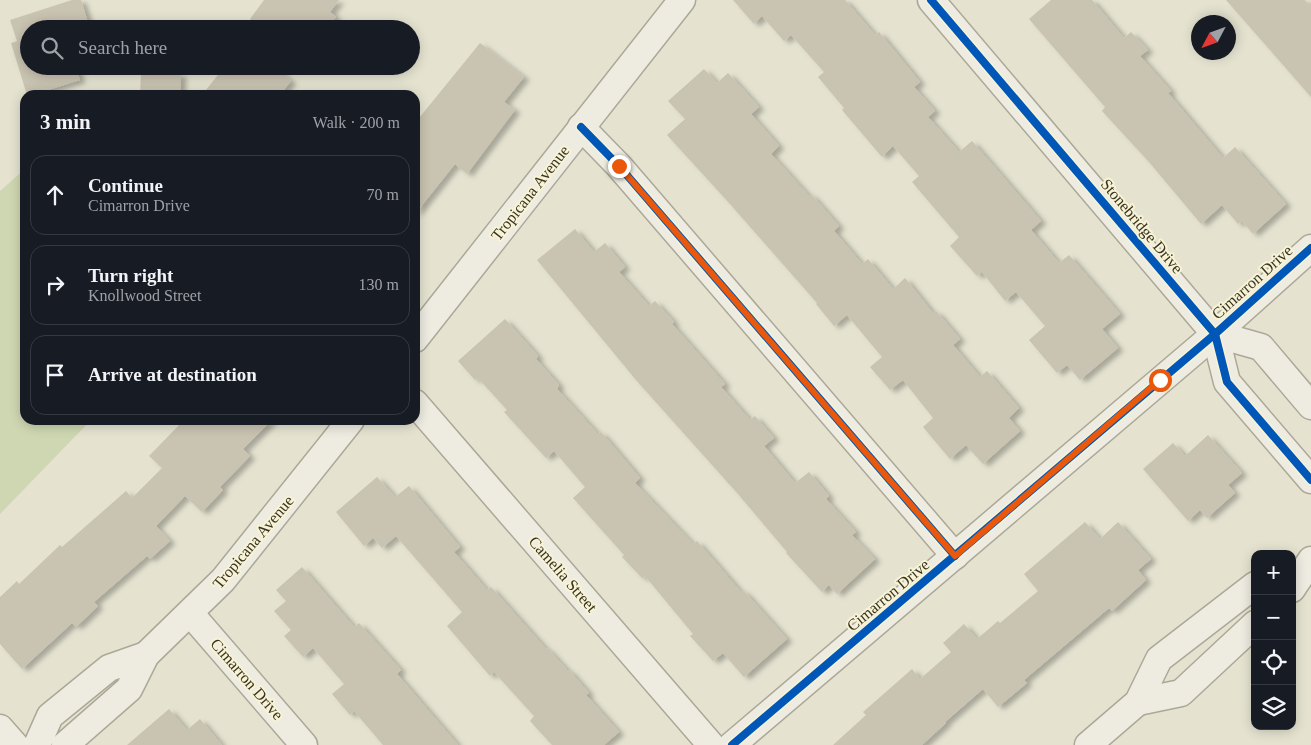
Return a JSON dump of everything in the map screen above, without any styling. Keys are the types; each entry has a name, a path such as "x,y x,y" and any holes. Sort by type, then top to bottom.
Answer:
{"street":[{"name":"Tropicana Avenue","path":"420,333 682,0"},
{"name":"Stonebridge Drive","path":"931,0 1215,334 1227,382 1311,480"},
{"path":"582,127 625,173 955,556"},
{"name":"Cimarron Drive","path":"732,745 1215,334 1311,248"},
{"path":"1215,334 1261,347 1311,406"},
{"name":"Camelia Street","path":"420,409 711,745"},
{"name":"Tropicana Avenue","path":"64,745 128,689 146,655 223,580 348,425"},
{"path":"1296,558 1311,551"},
{"path":"1296,583 1311,560"},
{"path":"1088,745 1138,702 1159,659 1251,588"},
{"name":"Cimarron Drive","path":"190,613 304,745"},
{"path":"1138,702 1181,693 1251,628"},
{"name":"Tropicana Avenue","path":"37,745 50,716 109,668 146,655"},
{"path":"0,728 15,745"}],"green space":[{"path":"20,173 20,425 86,425 0,514 0,191"}],"building":[{"path":"72,0 81,0 87,20 20,20 20,72 11,43 17,41 10,20"},
{"path":"264,0 339,0 330,12 336,17 334,20 250,19"},
{"path":"733,0 845,0 875,35 879,32 920,82 914,87 935,111 928,117 959,152 972,141 1041,221 1031,230 1059,263 1069,255 1120,314 1102,329 1118,348 1080,380 1067,365 1057,373 1029,340 1045,326 1016,292 1005,301 982,272 977,276 950,246 959,237 912,182 919,176 893,146 882,157 842,110 844,108 818,77 824,72 791,35 784,41 762,16 754,24"},
{"path":"1051,0 1092,0 1124,38 1131,32 1148,50 1140,56 1171,91 1168,93 1223,158 1235,147 1286,204 1253,234 1242,221 1238,224 1222,205 1201,224 1149,162 1102,111 1105,107 1029,19"},
{"path":"1226,0 1305,0 1311,7 1311,97"},
{"path":"480,43 524,77 504,102 515,110 467,174 455,164 420,208 420,117"},
{"path":"704,69 717,83 728,73 759,107 751,114 779,146 771,154 809,196 811,194 839,226 834,231 862,264 868,259 893,289 905,278 933,313 936,311 960,339 953,345 980,377 987,371 1019,408 1009,418 1020,431 983,464 966,445 950,459 923,427 933,418 903,380 890,390 870,367 882,357 847,315 834,326 817,303 667,135 685,119 668,101"},
{"path":"21,75 78,75 80,80 48,90 25,90"},
{"path":"141,75 181,75 180,90 140,90"},
{"path":"218,75 284,75 291,81 284,90 206,90"},
{"path":"575,229 594,252 605,243 625,267 619,272 649,306 655,301 674,322 672,324 725,384 721,387 750,420 755,416 774,438 764,446 795,483 809,472 829,496 826,499 856,532 852,535 875,559 837,594 829,585 822,592 786,553 738,494 636,380 537,260"},
{"path":"505,319 538,356 536,359 559,385 557,389 598,434 601,432 640,478 635,483 693,544 697,541 741,592 743,590 787,639 744,677 723,653 713,661 690,636 693,634 645,576 642,578 622,557 624,555 573,498 585,487 554,451 546,458 504,412 507,410 478,378 475,380 458,361"},
{"path":"179,425 267,425 243,449 250,456 220,487 223,490 202,512 185,496 156,526 170,541 150,559 147,556 94,602 98,606 76,627 72,623 22,669 0,644 0,597 17,581 19,584 60,545 62,547 126,491 132,498 162,468 149,456"},
{"path":"1208,435 1242,473 1228,485 1235,493 1207,518 1200,510 1188,521 1143,469 1173,443 1185,456"},
{"path":"377,477 395,497 409,486 460,547 454,552 487,590 491,587 546,649 569,670 589,693 586,695 619,732 604,745 552,745 530,721 534,716 494,672 490,676 447,626 462,612 396,536 382,548 373,538 364,546 336,512"},
{"path":"1085,522 1100,539 1118,522 1151,559 1138,570 1146,580 1112,611 1109,608 1024,680 1027,683 998,707 983,689 922,745 833,745 866,715 863,712 912,669 920,679 951,652 943,643 964,624 977,639 998,621 1000,623 1038,591 1024,574"},
{"path":"302,567 354,627 359,623 401,670 397,674 458,745 383,745 354,711 350,715 332,694 344,684 313,648 303,657 284,636 291,630 274,611 286,601 276,590"},
{"path":"169,709 187,730 200,719 222,745 127,745"}],"cycle path":[{"path":"931,0 1215,334 1227,382 1311,480"},
{"path":"581,127 619,166 955,556"},
{"path":"732,745 1215,334 1311,248"}],"route":[{"path":"619,166 955,556 1160,380"}]}
